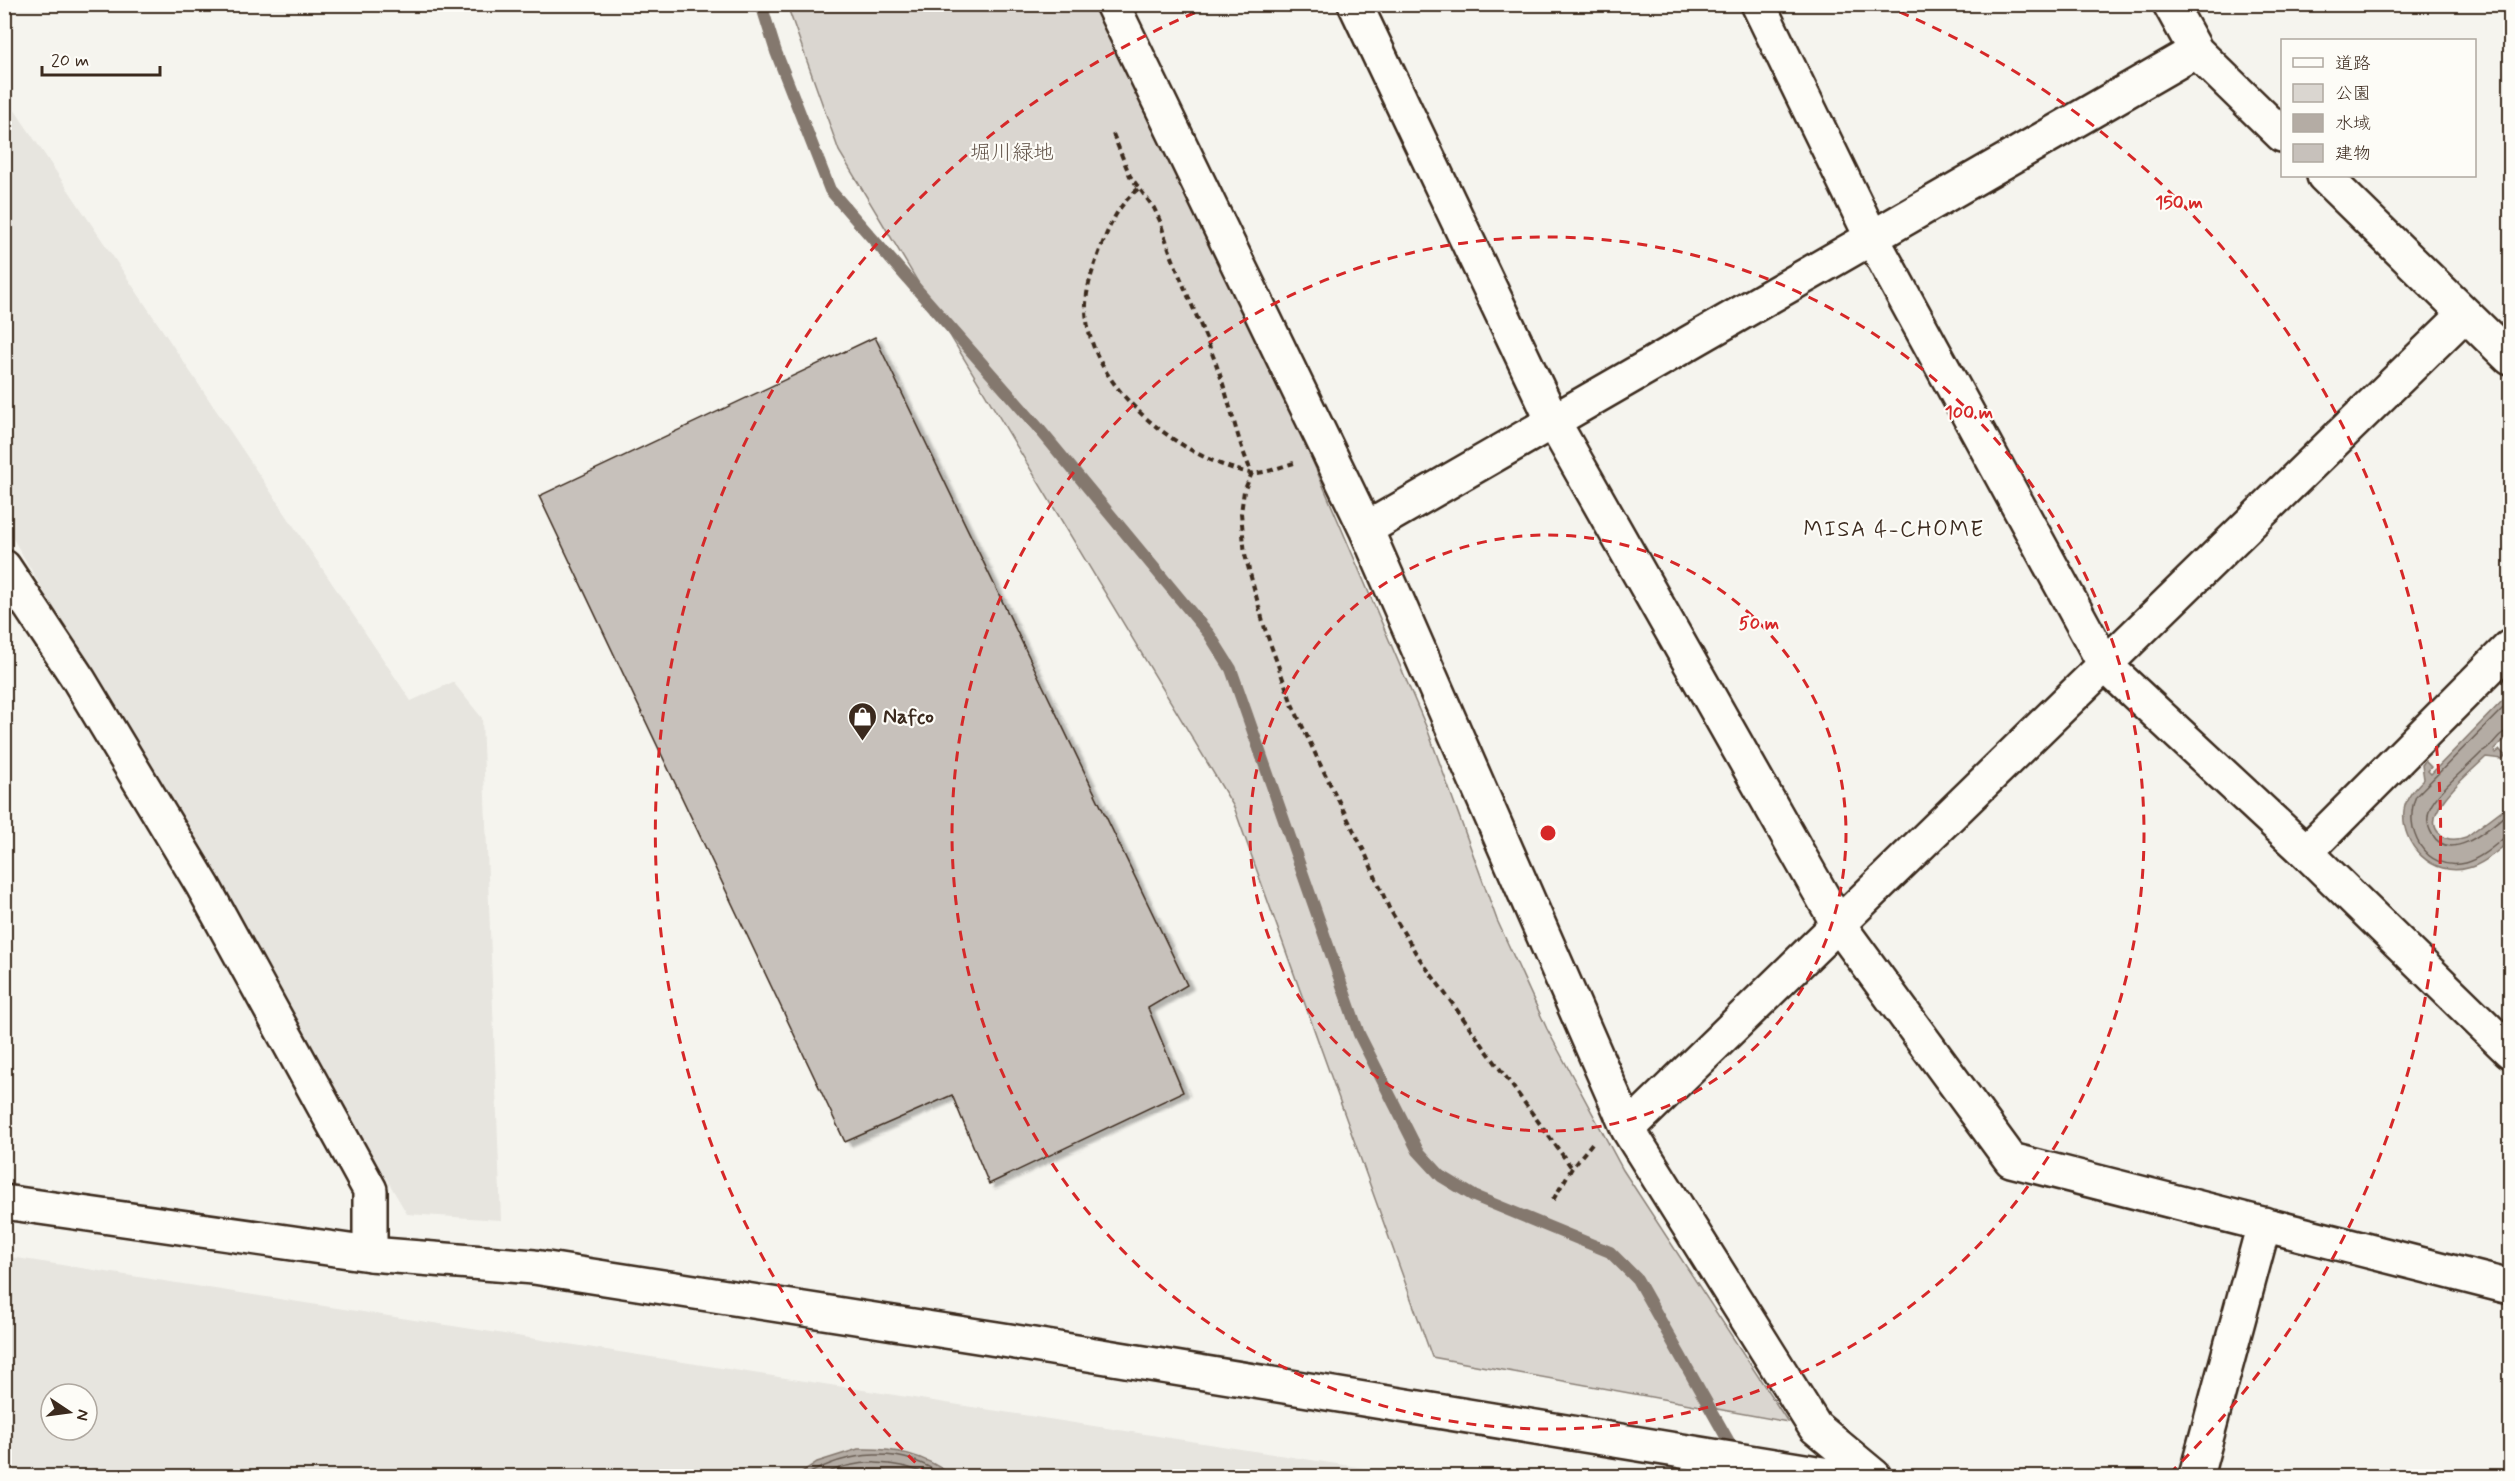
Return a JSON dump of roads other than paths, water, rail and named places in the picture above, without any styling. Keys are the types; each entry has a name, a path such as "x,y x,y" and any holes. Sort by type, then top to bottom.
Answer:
{"street":[{"path":"1112,4 1366,529 1613,1133 1815,1427 1874,1476"},
{"path":"1355,4 1553,421 1838,924 2011,1160 2511,1287"},
{"path":"1758,4 1872,238 2105,665 2306,852 2511,1051"},
{"path":"2170,4 2196,51 2281,133"},
{"path":"1366,529 2196,51"},
{"path":"2325,177 2511,358"},
{"path":"1613,1133 1838,924 2465,314"},
{"path":"4,567 78,681 203,886 370,1190 370,1254"},
{"path":"2306,852 2511,647"},
{"path":"4,1202 370,1254 534,1267 997,1339 1834,1476"},
{"path":"2196,1476 2264,1224"}],"water":[{"path":"2510,693 2510,734 2494,750 2496,753 2500,750 2505,756 2502,759 2486,757 2459,782 2441,805 2435,826 2446,838 2463,838 2510,804 2510,841 2490,857 2468,868 2455,870 2431,863 2413,846 2404,823 2407,801 2424,779 2422,765 2425,761 2431,767 2428,771 2431,774"},
{"path":"858,1449 908,1454 931,1462 953,1476 796,1476 817,1462"}],"waterway":[{"path":"761,4 776,52 830,190 1041,431 1209,634 1231,669 1359,1034 1418,1151 1441,1176 1474,1196 1610,1252 1637,1279 1737,1456"}],"place":[{"name":"Nafco","path":"862,742"}],"district":[{"name":"MISA 4-CHOME","path":"1894,528"}],"park label":[{"name":"堀川緑地","path":"1012,152"}]}
